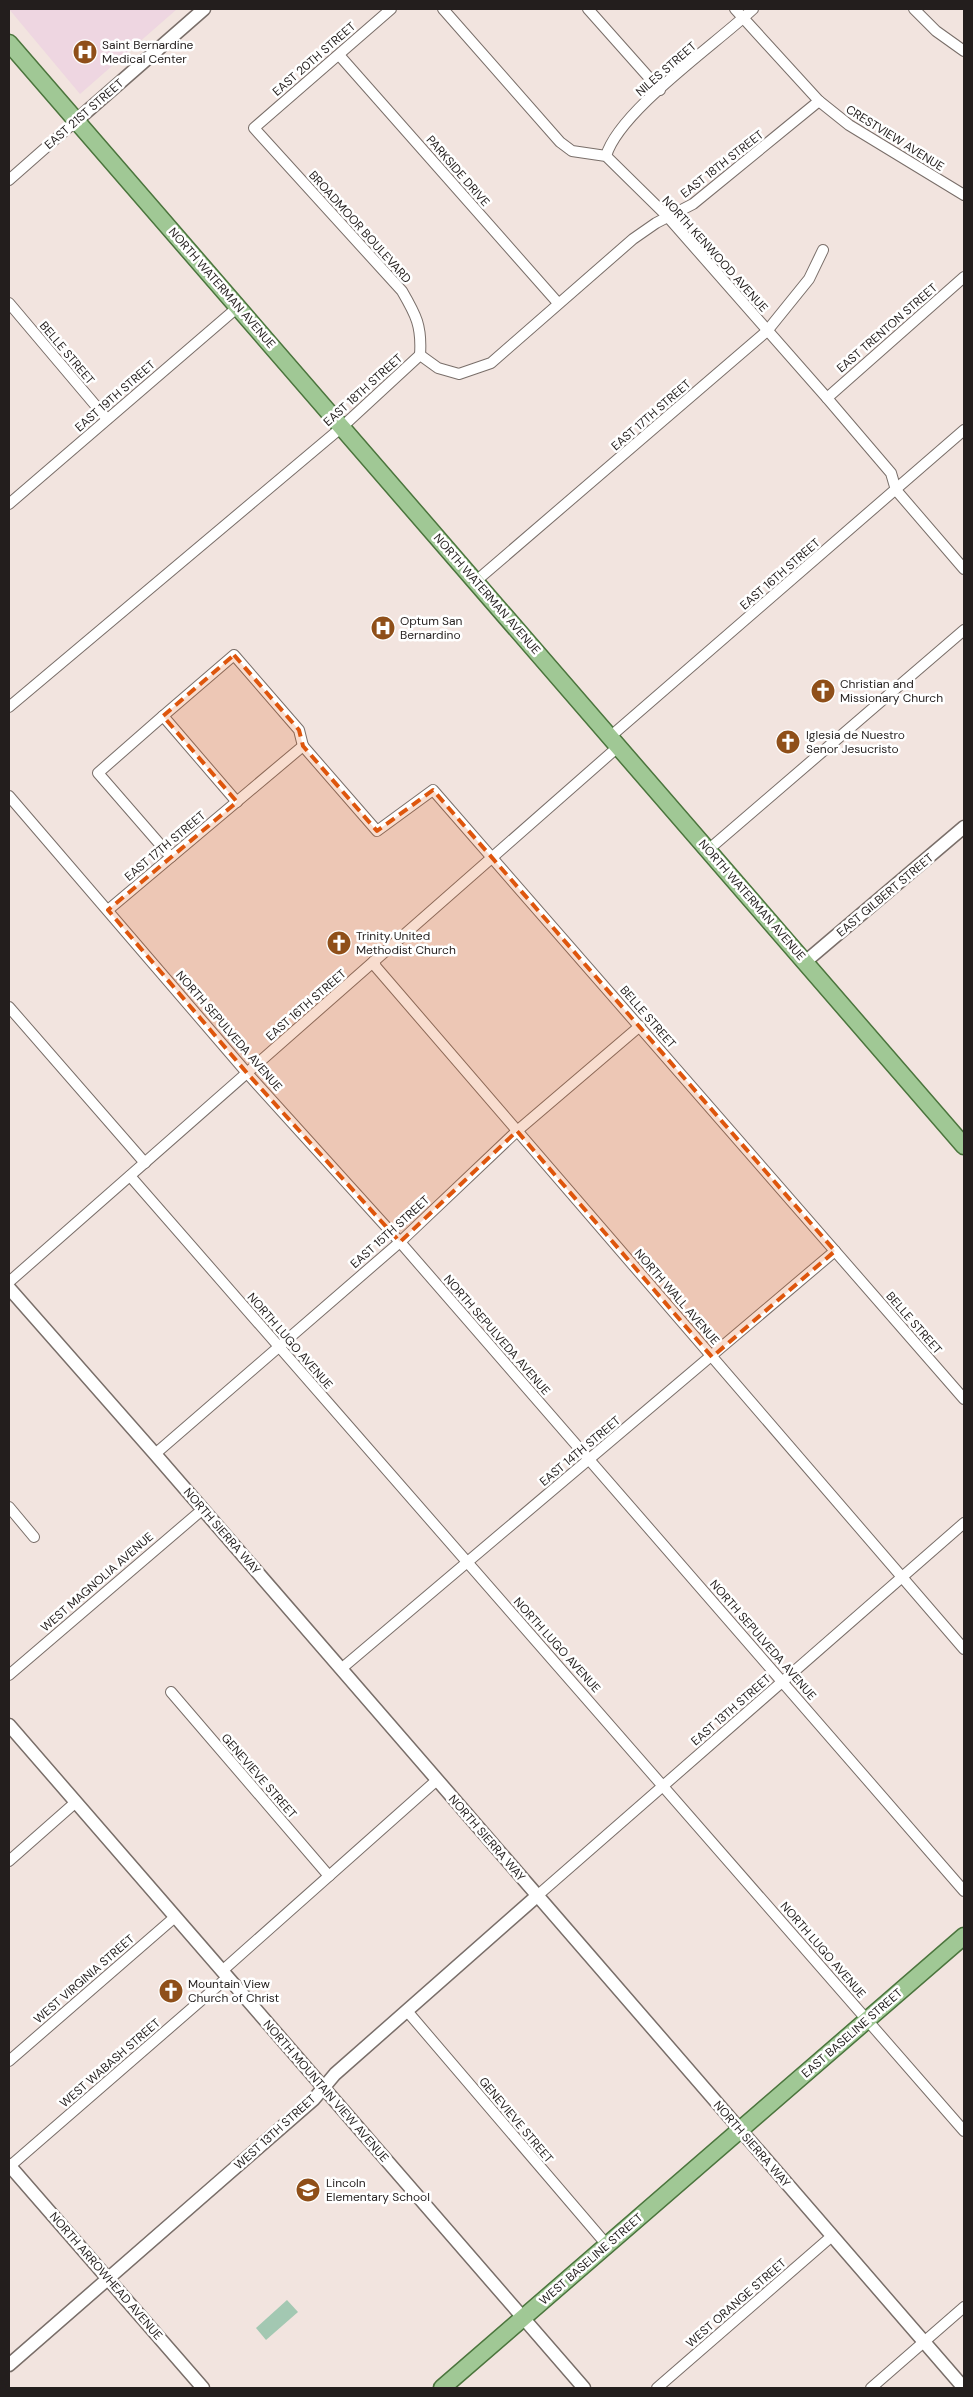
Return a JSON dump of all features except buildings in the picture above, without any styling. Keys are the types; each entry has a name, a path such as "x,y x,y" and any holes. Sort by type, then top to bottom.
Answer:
{"main road":[{"name":"NORTH WATERMAN AVENUE","path":"9,43 964,1146"},
{"name":"EAST BASELINE STREET","path":"739,2130 964,1936"},
{"name":"WEST BASELINE STREET","path":"442,2388 739,2130"}],"street":[{"name":"EAST 21ST STREET","path":"9,180 204,9"},
{"path":"443,9 560,142 572,151 606,156"},
{"path":"588,9 660,90"},
{"name":"CRESTVIEW AVENUE","path":"736,9 819,101 849,125 964,195"},
{"name":"NILES STREET","path":"606,156 617,133 660,90 754,9"},
{"path":"914,9 936,31 964,51"},
{"name":"EAST 20TH STREET","path":"254,128 339,54 383,11"},
{"name":"PARKSIDE DRIVE","path":"339,54 558,303"},
{"name":"EAST 18TH STREET","path":"9,706 342,427 420,355 438,368 459,374 491,363 633,239 667,216 693,204 716,188 819,101"},
{"name":"BROADMOOR BOULEVARD","path":"254,128 402,292 418,319 421,337 420,355"},
{"name":"NORTH KENWOOD AVENUE","path":"606,156 667,216 827,398 891,473 896,490 964,569"},
{"name":"EAST 17TH STREET","path":"476,581 767,331 809,279 823,250"},
{"name":"EAST TRENTON STREET","path":"827,398 964,277"},
{"name":"BELLE STREET","path":"9,303 107,419"},
{"name":"EAST 19TH STREET","path":"9,504 238,307"},
{"name":"EAST 16TH STREET","path":"9,1282 492,857 615,741 964,430"},
{"path":"708,850 964,630"},
{"path":"172,857 98,773 234,655 300,730 303,746"},
{"path":"164,716 237,802"},
{"name":"EAST 17TH STREET","path":"108,910 303,746"},
{"name":"BELLE STREET","path":"303,746 378,831 433,790 964,1399"},
{"name":"NORTH SEPULVEDA AVENUE","path":"9,796 247,1073 400,1242 964,1891"},
{"name":"EAST GILBERT STREET","path":"805,962 964,828"},
{"name":"NORTH WALL AVENUE","path":"374,961 376,967 964,1649"},
{"path":"9,1007 145,1163"},
{"name":"EAST 15TH STREET","path":"155,1454 400,1242 517,1131 640,1026"},
{"name":"NORTH LUGO AVENUE","path":"130,1176 664,1785 964,2131"},
{"name":"EAST 14TH STREET","path":"341,1669 466,1561 712,1357 835,1251"},
{"name":"NORTH SIERRA WAY","path":"9,1288 203,1509 964,2388"},
{"path":"9,1507 34,1537"},
{"name":"WEST MAGNOLIA AVENUE","path":"9,1675 203,1509"},
{"name":"EAST 13TH STREET","path":"537,1896 964,1523"},
{"name":"GENEVIEVE STREET","path":"171,1692 329,1876"},
{"name":"NORTH MOUNTAIN VIEW AVENUE","path":"9,1725 584,2388"},
{"name":"WEST WABASH STREET","path":"9,2166 225,1974 329,1876 437,1780"},
{"path":"9,1860 76,1802"},
{"name":"WEST 13TH STREET","path":"9,2365 308,2105 336,2074 537,1896"},
{"name":"WEST VIRGINIA STREET","path":"9,2061 175,1917"},
{"name":"GENEVIEVE STREET","path":"407,2011 607,2245"},
{"name":"NORTH ARROWHEAD AVENUE","path":"9,2166 203,2388"},
{"name":"WEST ORANGE STREET","path":"657,2388 832,2236"},
{"path":"871,2388 964,2307"}],"highlighted area":[{"path":"234,655 299,730 303,746 377,831 433,790 835,1251 712,1357 517,1131 400,1242 247,1073 108,910 237,802 163,716"}],"shaded area":[{"name":"Saint Bernardine Medical Center","path":"9,9 177,9 80,94"}],"green space":[{"path":"287,2300 298,2312 266,2340 256,2328"}],"place":[{"name":"Saint Bernardine Medical Center","path":"85,52"},
{"name":"Optum San Bernardino","path":"383,628"},
{"name":"Christian and Missionary Church","path":"823,691"},
{"name":"Iglesia de Nuestro Senor Jesucristo","path":"788,742"},
{"name":"Trinity United Methodist Church","path":"339,943"},
{"name":"Mountain View Church of Christ","path":"171,1991"},
{"name":"Lincoln Elementary School","path":"308,2190"}]}
